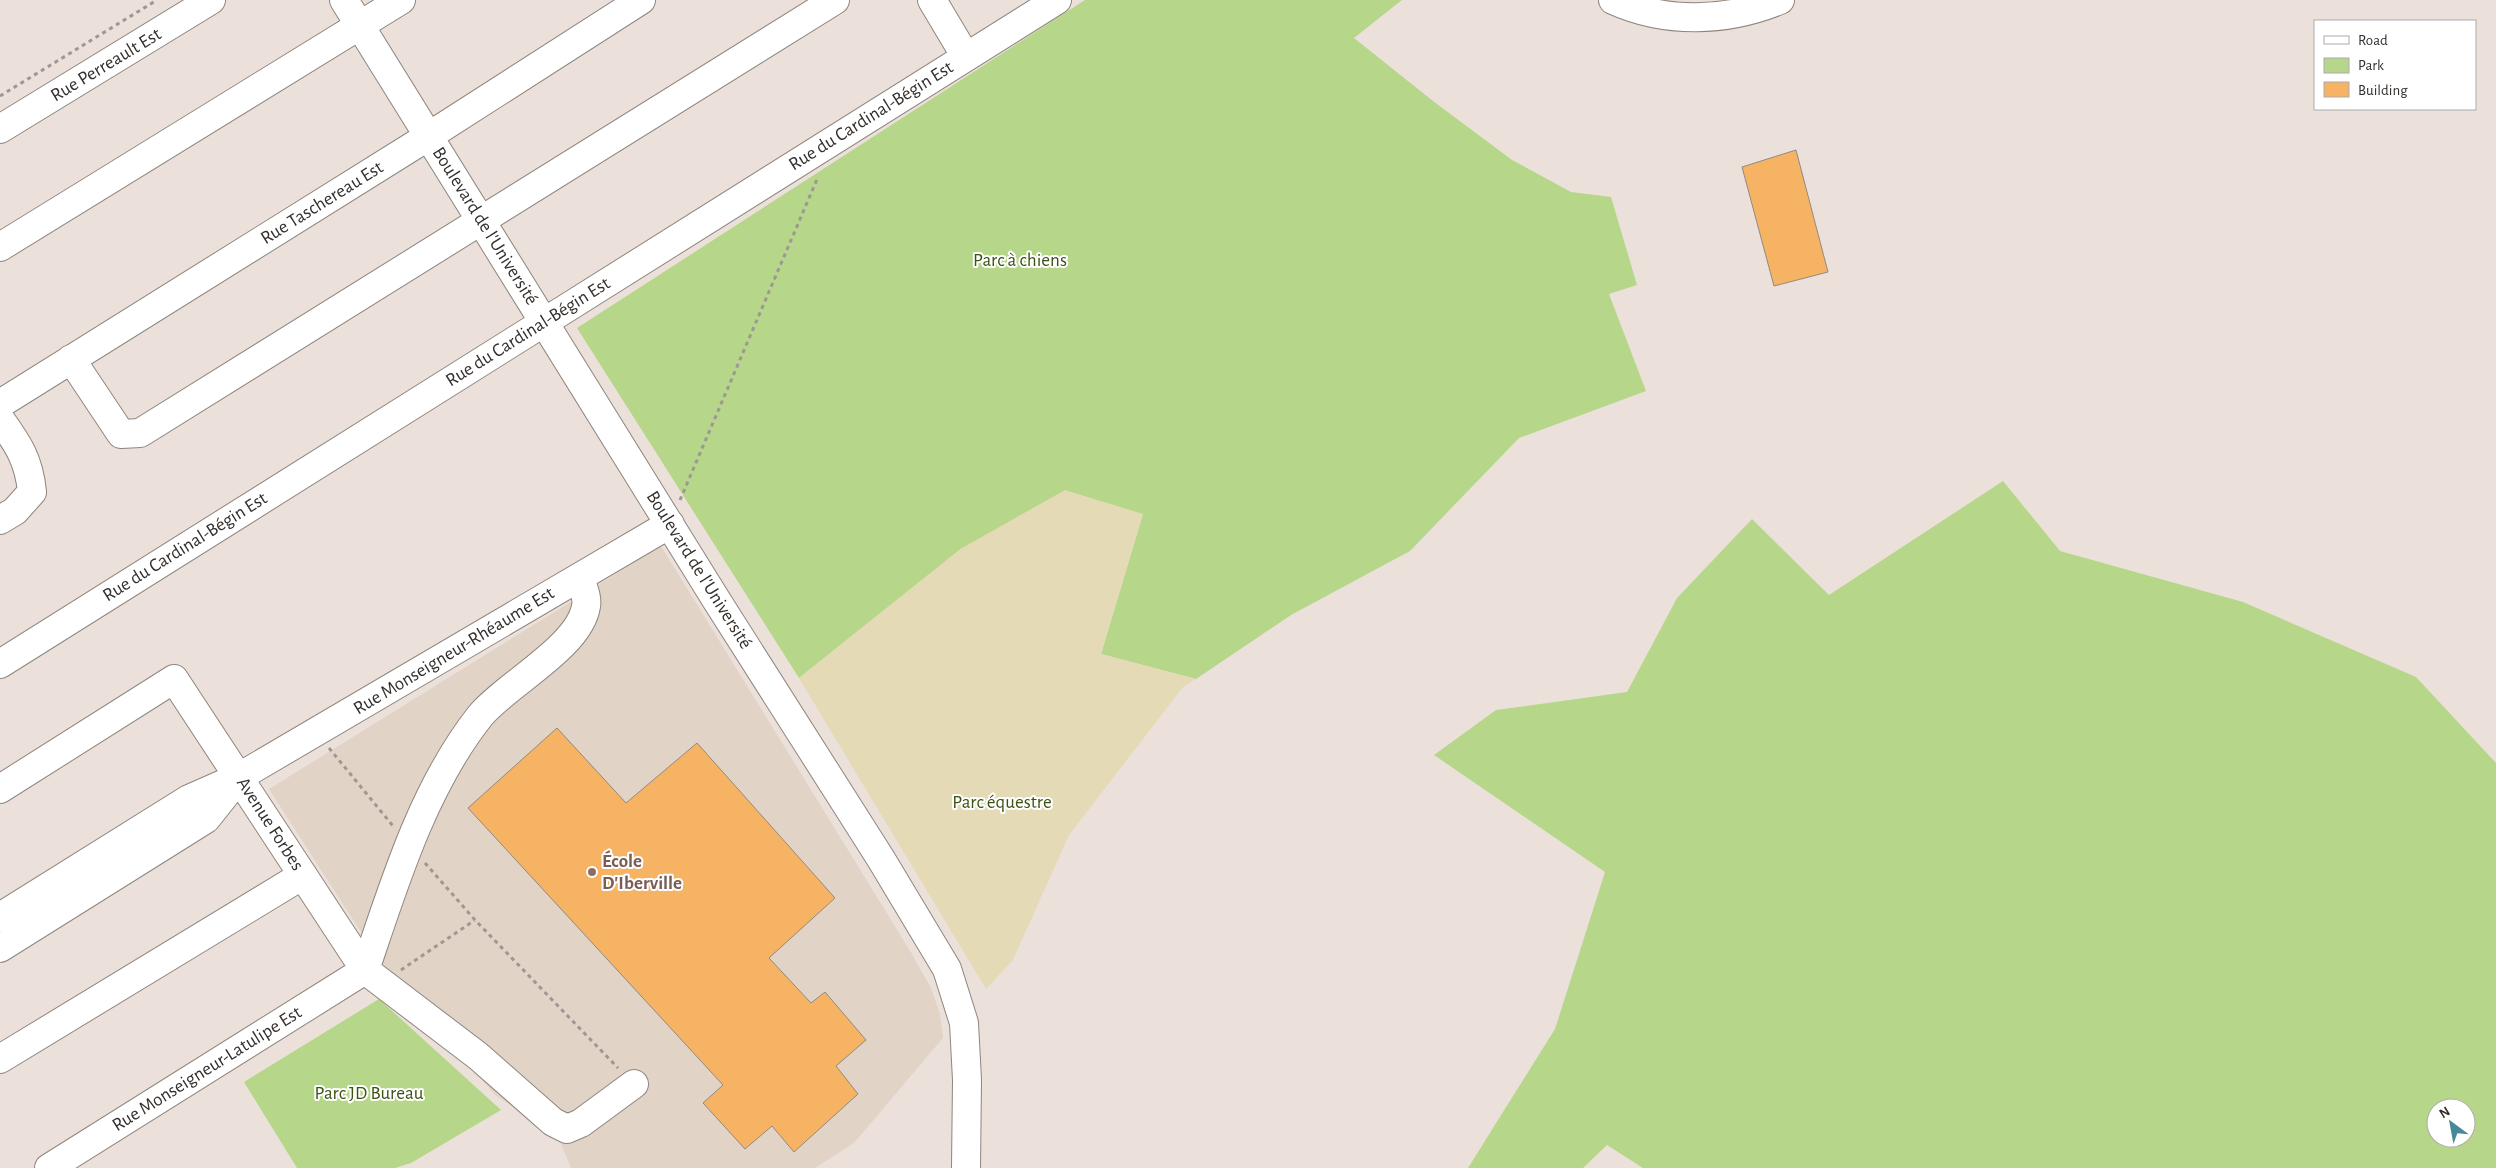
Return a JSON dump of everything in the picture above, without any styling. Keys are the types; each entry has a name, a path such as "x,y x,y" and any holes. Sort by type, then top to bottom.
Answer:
{"street":[{"name":"Rue Perreault Est","path":"0,129 211,0"},
{"name":"Boulevard de l'Université","path":"344,0 881,859 947,969 964,1022 967,1080 966,1168"},
{"path":"0,247 400,0"},
{"name":"Rue Taschereau Est","path":"0,404 429,136 641,0"},
{"path":"72,359 121,434 140,433 835,0"},
{"path":"932,0 966,57"},
{"name":"Rue du Cardinal-Bégin Est","path":"0,664 1057,0"},
{"path":"1613,0 1640,10 1662,15 1707,18 1729,15 1780,0"},
{"path":"0,419 23,452 31,474 32,492 15,511 0,520"},
{"name":"Rue Monseigneur-Rhéaume Est","path":"0,917 189,799 239,777 670,524"},
{"path":"373,976 394,885 441,774 481,715 552,654 581,621 587,604 580,577"},
{"name":"Avenue Forbes","path":"0,789 174,679 303,875 373,976 478,1056 553,1122 567,1129 581,1123 634,1084"},
{"name":"Rue Monseigneur-Rhéaume Est","path":"0,948 206,819 239,777"},
{"path":"0,1059 303,875"},
{"name":"Rue Monseigneur-Latulipe Est","path":"49,1168 373,976"}],"path":[{"path":"0,96 157,0"},
{"path":"670,524 819,176"},
{"path":"316,732 410,847 475,920 634,1084"},
{"path":"373,976 475,920"}],"shaded area":[{"name":"École D'Iberville","path":"661,546 912,954 931,988 940,1014 943,1038 854,1143 815,1168 571,1168 557,1134 495,1095 384,968 269,789"}],"green space":[{"name":"Parc à chiens","path":"1085,0 1402,0 1354,38 1433,101 1512,160 1571,192 1611,197 1637,285 1609,294 1646,391 1519,438 1410,551 1291,615 1196,679 1101,654 1143,514 962,548 799,678 577,328"},
{"path":"2003,481 2060,551 2243,602 2416,677 2496,763 2496,1168 1643,1168 1607,1145 1583,1168 1468,1168 1555,1029 1605,872 1434,755 1496,710 1627,692 1677,598 1752,519 1829,595"},
{"name":"Parc JD Bureau","path":"379,999 501,1110 411,1163 395,1168 297,1168 244,1082"}],"sand":[{"path":"1065,490 1143,514 1101,654 1196,679 1183,687 1069,835 1013,960 986,989 799,678 962,548"}],"building":[{"path":"1796,150 1828,272 1774,286 1742,167"},
{"path":"557,728 626,803 697,743 835,898 769,958 811,1003 825,992 866,1040 836,1066 858,1094 794,1152 772,1126 745,1149 703,1103 723,1085 468,808"}],"place":[{"name":"École D'Iberville","path":"592,872"}],"park label":[{"name":"Parc équestre","path":"1002,802"}]}
